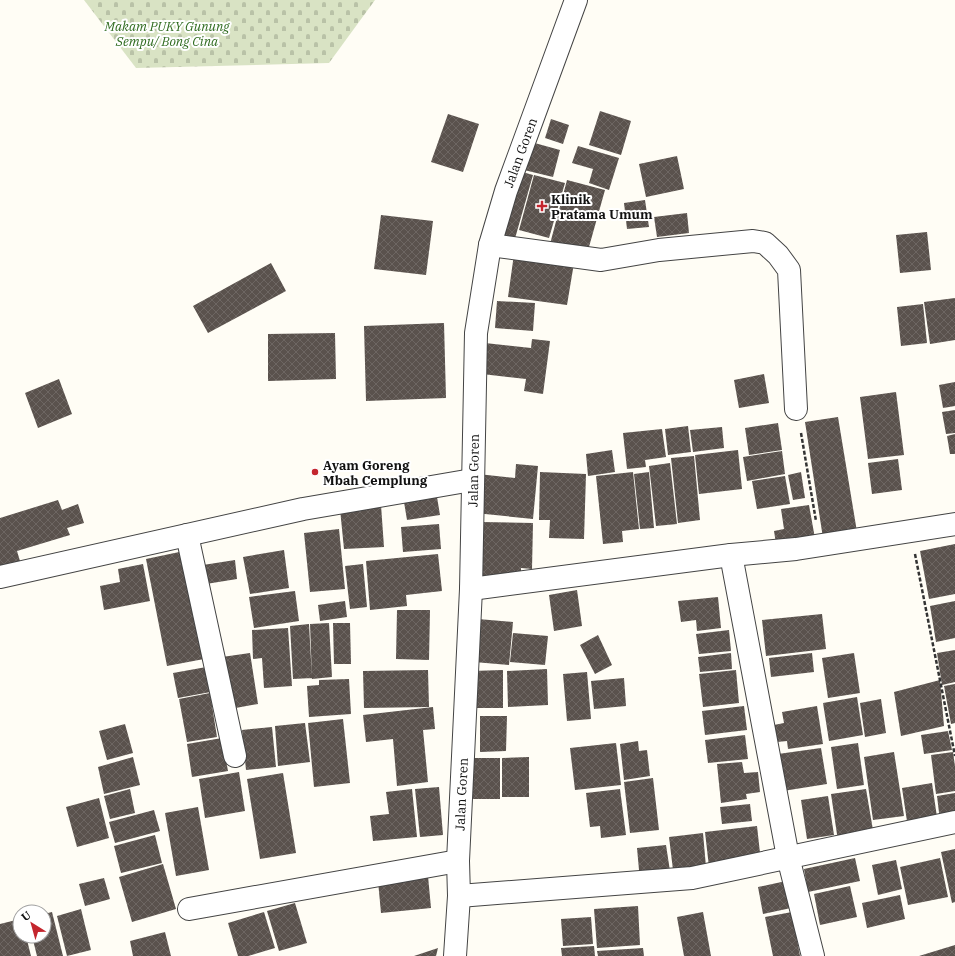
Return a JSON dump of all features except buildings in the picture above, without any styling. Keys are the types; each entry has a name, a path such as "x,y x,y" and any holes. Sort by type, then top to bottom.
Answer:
{"street":[{"name":"Jalan Goren","path":"455,956 459,896 458,861 471,589 476,333 490,245 506,191 576,0"},
{"path":"490,245 601,260 659,250 697,246 753,241 765,243 778,255 790,270 796,409"},
{"path":"0,577 303,509 472,480"},
{"path":"471,589 731,555 820,545 955,524"},
{"path":"187,535 235,756"},
{"path":"731,555 788,857 813,956"},
{"path":"459,896 692,878 955,822"},
{"path":"188,909 458,861"}],"path":[{"path":"796,409 820,545"},
{"path":"911,531 955,756"}],"green space":[{"name":"Makam PUKY Gunung Sempu/ Bong Cina","path":"84,0 375,0 329,63 136,68"}],"place":[{"name":"Klinik Pratama Umum","path":"542,206"},
{"name":"Ayam Goreng Mbah Cemplung","path":"315,472"}]}
